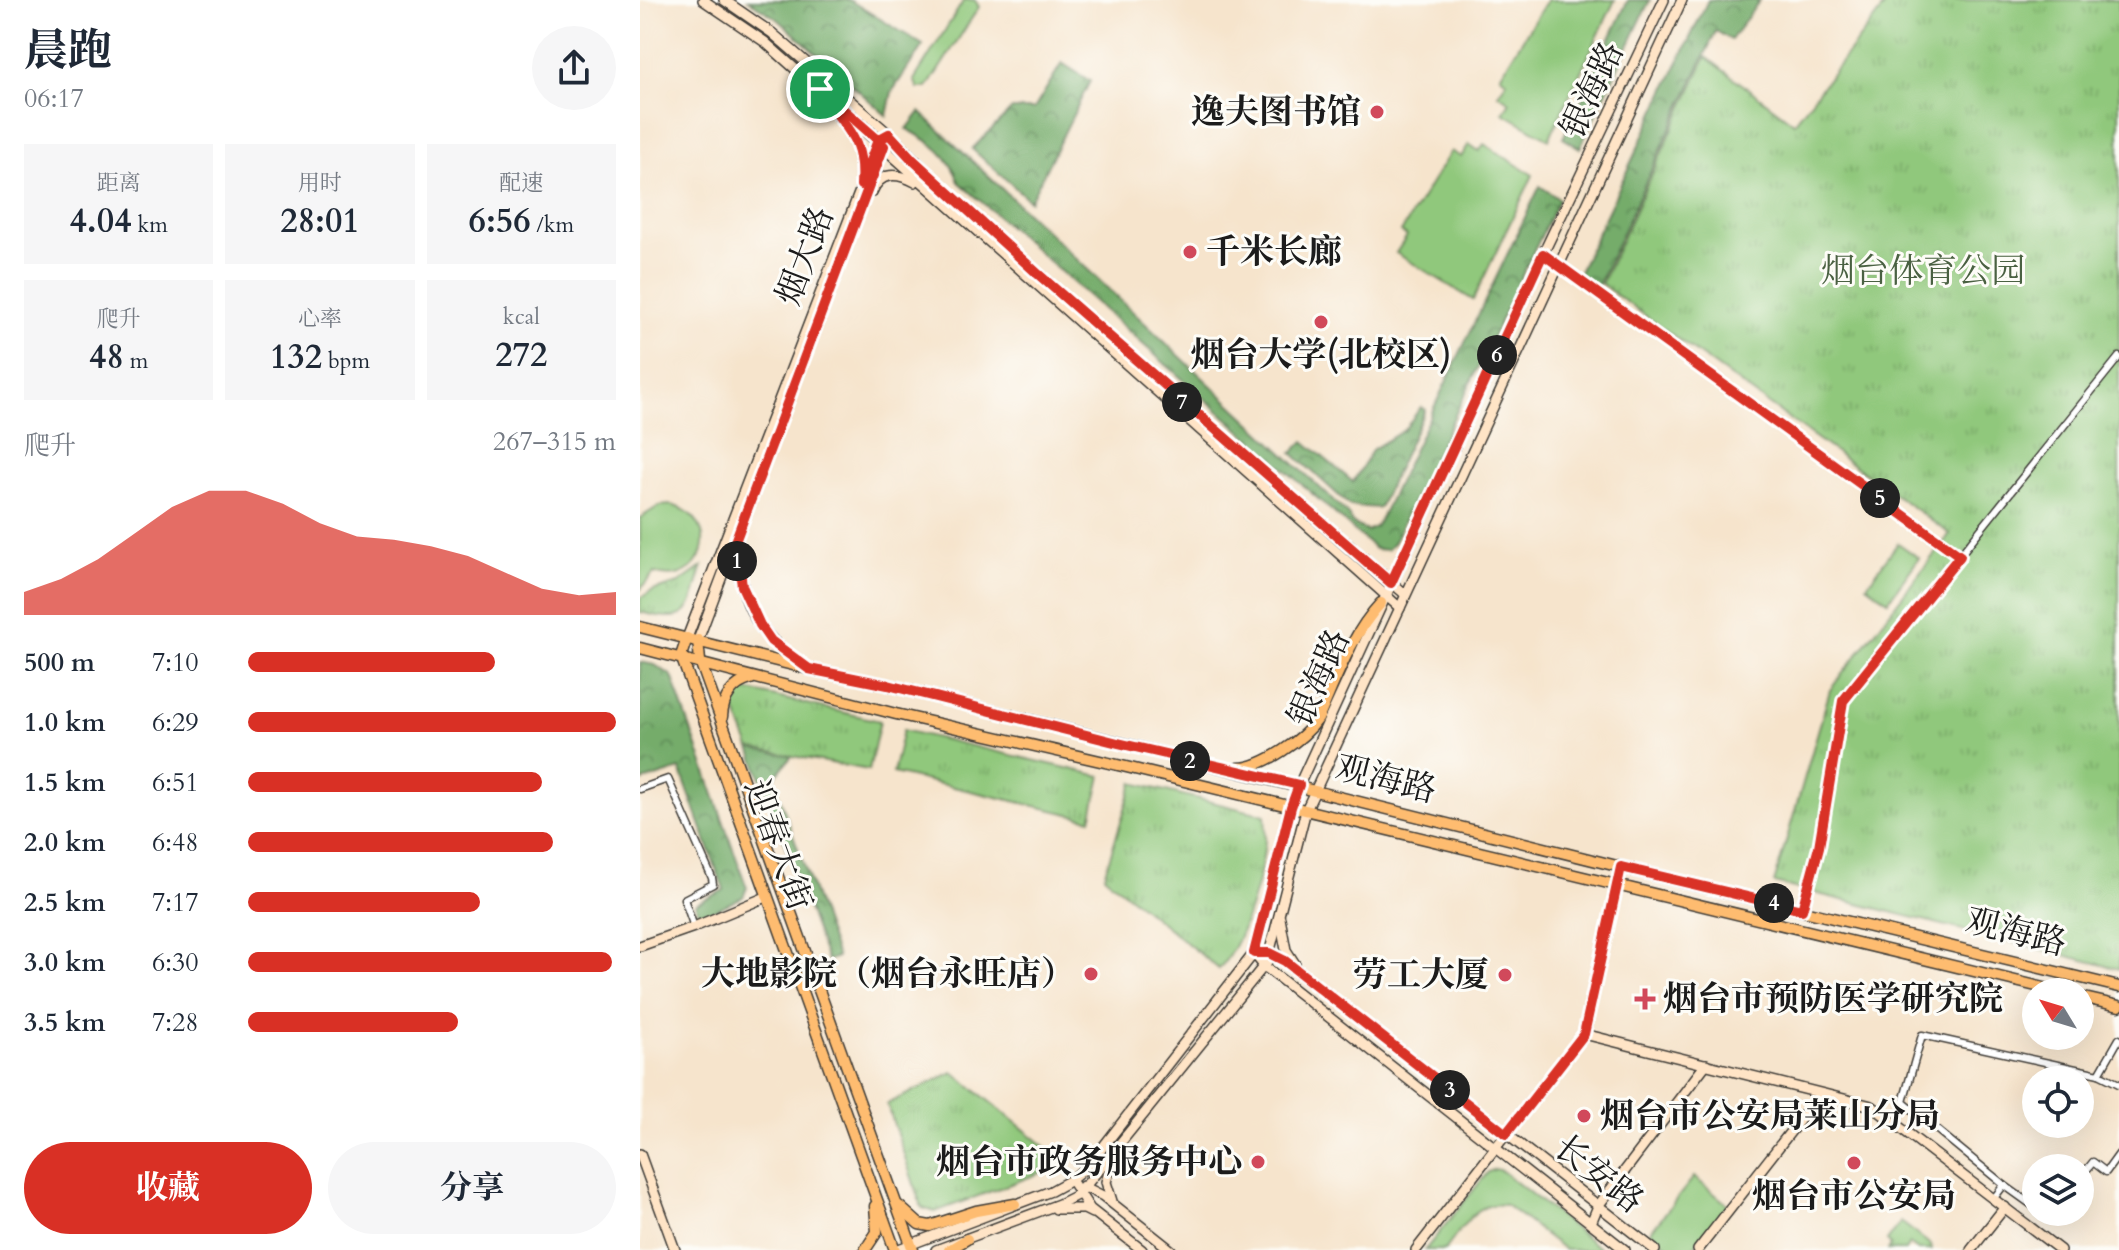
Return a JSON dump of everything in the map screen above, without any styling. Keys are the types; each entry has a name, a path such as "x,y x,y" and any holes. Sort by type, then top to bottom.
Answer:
{"main road":[{"path":"703,0 765,42 820,89 1383,600 1400,608"},
{"path":"724,0 772,33 889,134 944,189 1085,316 1405,594"},
{"name":"银海路","path":"896,1250 912,1247 1071,1180 1089,1165 1254,953 1299,785 1543,254 1664,0"},
{"name":"银海路","path":"936,1250 1042,1211 1083,1191 1264,966 1306,810 1682,0"},
{"path":"820,89 831,109 849,127 857,143 861,185"},
{"path":"881,143 889,134"},
{"name":"烟大路","path":"692,639 861,185 881,143"},
{"name":"烟大路","path":"692,639 736,539 881,143"},
{"path":"850,234 863,217 876,183 881,179 898,175 927,187"},
{"path":"736,539 742,586 760,625 771,641 809,669"},
{"path":"1223,769 1257,765 1310,730 1357,634 1383,600"},
{"name":"观海路","path":"640,627 2119,987"},
{"path":"681,656 692,639"},
{"name":"迎春大街","path":"692,639 912,1247"},
{"name":"观海路","path":"640,648 700,661 753,679 2022,983"},
{"name":"迎春大街","path":"681,656 896,1250"},
{"path":"722,719 722,707 730,692 746,680 753,679"},
{"path":"1416,1250 1584,1034 1621,867"},
{"path":"640,946 766,897"},
{"path":"1279,915 1286,950 1302,973"},
{"path":"1254,953 1269,953"},
{"path":"1254,953 1264,966 1625,1250"},
{"name":"长安路","path":"1269,953 1302,973 1655,1250"},
{"path":"1302,995 1312,982"},
{"name":"观海路","path":"2094,1000 2119,1006"},
{"path":"1584,1034 1872,1106 2060,1250"},
{"path":"1591,1223 1598,1206 1706,1064"},
{"path":"1698,1250 1820,1094"},
{"path":"1116,1151 1109,1167 1106,1188 1116,1207"},
{"path":"640,1154 675,1250"},
{"path":"1071,1180 1083,1191 1099,1216"},
{"path":"1083,1191 1116,1207 1171,1250"},
{"path":"865,1250 877,1232 874,1192"},
{"path":"896,1202 919,1224 930,1226 976,1211 1015,1204"},
{"path":"1971,1250 2005,1207"},
{"path":"1042,1211 1084,1209 1099,1216 1142,1250"},
{"path":"1119,1232 1114,1225 1117,1216 1130,1217"},
{"path":"949,1250 967,1239"}],"street":[{"path":"1543,254 1960,556"},
{"path":"1802,910 1819,847 1843,701 2119,357"},
{"path":"640,789 668,779 712,878 713,884 684,899 694,927"},
{"path":"2022,1198 1903,1102 1922,1035 2099,1074 2119,1084"},
{"path":"2099,1074 2119,1039"},
{"path":"2094,1163 2106,1172 2119,1154"},
{"path":"1994,1198 2004,1185"}],"green space":[{"path":"748,0 849,0 923,45 892,92 887,116 779,20"},
{"path":"964,0 975,0 979,7 927,88 918,88 914,80"},
{"path":"1547,0 1615,0 1549,139 1503,113 1510,102 1498,94 1507,81 1500,76"},
{"path":"1628,0 1650,0 1580,148 1563,138"},
{"path":"1708,0 1760,0 1731,40 1716,31 1597,287 1578,274"},
{"name":"烟台体育公园","path":"1889,0 2119,0 2119,969 1774,883 1830,690 1950,534 1601,284 1706,57 1794,123"},
{"path":"1062,63 1090,81 1030,201 972,149 1012,109 1034,109"},
{"path":"920,112 1348,514 1352,523 1367,531 1375,527 1382,516 1540,186 1559,199 1393,544 1387,550 1375,549 959,182 951,165 939,151 907,129"},
{"path":"1469,144 1479,151 1484,144 1533,175 1473,300 1396,253 1407,236 1401,232 1451,151 1461,157"},
{"path":"1421,407 1425,410 1379,508 1350,506 1292,453 1304,441 1353,482 1373,449 1404,430"},
{"path":"671,505 688,513 699,524 703,537 702,551 696,563 685,572 671,576 654,573 640,590 640,518 659,506"},
{"path":"1898,543 1919,558 1888,601 1867,585"},
{"path":"703,566 686,611 671,617 640,612 640,598 679,583"},
{"path":"640,662 655,665 672,676 747,888 743,897 700,917 695,904 724,890 680,769 640,782"},
{"path":"746,690 880,721 869,770 750,748 734,707 735,698"},
{"path":"903,730 1101,776 1091,819 893,773"},
{"path":"750,748 792,756 773,779 837,957 827,961"},
{"path":"1133,783 1265,815 1263,852 1254,896 1239,937 1219,969 1104,876"},
{"path":"953,1072 1062,1160 1054,1168 935,1212 922,1208 887,1104"},
{"path":"1495,1169 1502,1171 1602,1250 1565,1250 1506,1205 1495,1205 1470,1217 1445,1250 1425,1250 1488,1172"},
{"path":"1694,1177 1728,1205 1691,1250 1672,1250 1650,1232"},
{"path":"1901,1222 1931,1245 1932,1250 1918,1250 1909,1244 1905,1250 1888,1250 1891,1245 1887,1241"}],"place":[{"name":"逸夫图书馆","path":"1377,112"},
{"name":"千米长廊","path":"1190,252"},
{"name":"烟台大学(北校区)","path":"1321,322"},
{"name":"大地影院（烟台永旺店）","path":"1091,974"},
{"name":"劳工大厦","path":"1505,975"},
{"name":"烟台市预防医学研究院","path":"1645,999"},
{"name":"烟台市公安局莱山分局","path":"1584,1116"},
{"name":"烟台市政务服务中心","path":"1258,1162"},
{"name":"烟台市公安局","path":"1854,1163"}],"route":[{"path":"820,89 831,109 849,127 857,143 861,185 878,140 889,134 912,159 1038,274 1391,583 1543,254 1960,556 1843,701 1819,847 1802,910 1621,867 1584,1034 1506,1134 1285,961 1269,953 1254,953 1299,785 1223,769 888,685 809,669 784,652 771,641 751,609 742,586 736,539 884,146 878,140 820,89"}]}
